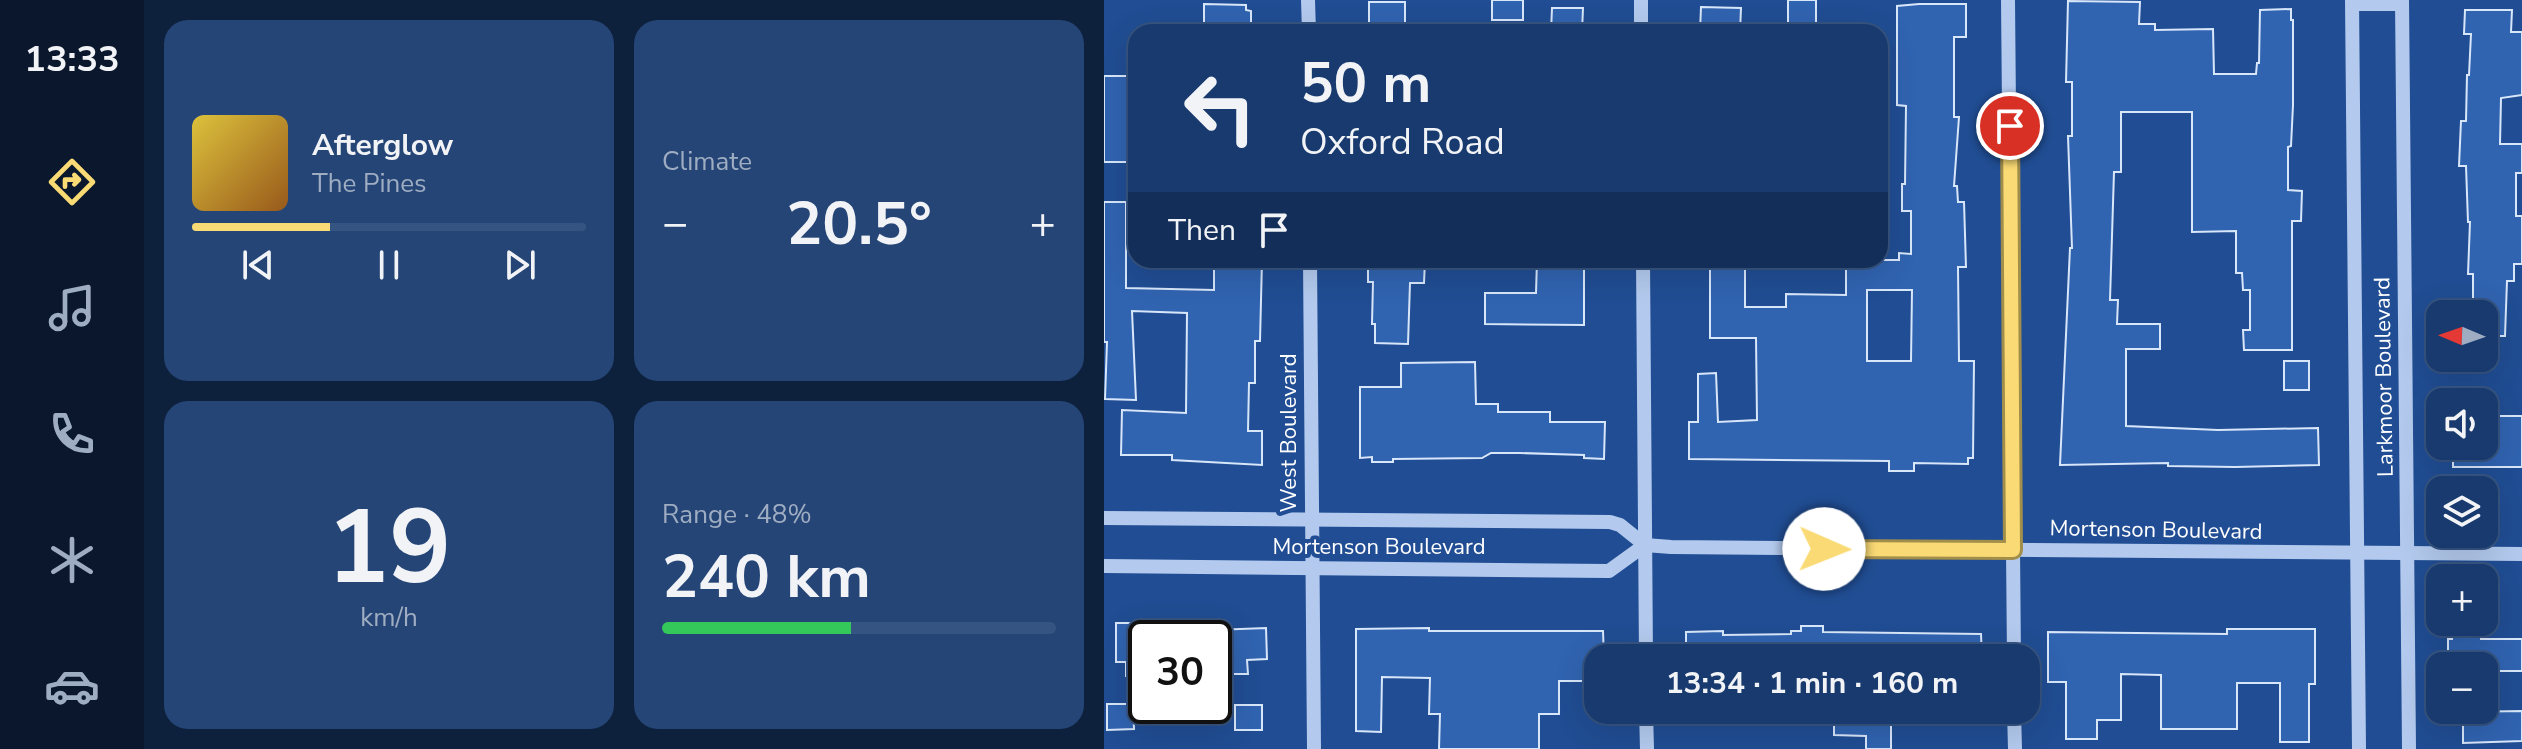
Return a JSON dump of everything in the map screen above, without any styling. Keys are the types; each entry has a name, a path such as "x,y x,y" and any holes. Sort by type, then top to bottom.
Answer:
{"street":[{"path":"1308,0 1309,24"},
{"path":"1641,0 1641,24"},
{"path":"2008,0 2014,644"},
{"name":"Larkmoor Boulevard","path":"2359,749 2352,2 2402,2 2409,749"},
{"name":"West Boulevard","path":"1310,268 1314,749"},
{"path":"1643,268 1646,644"},
{"name":"Mortenson Boulevard","path":"1104,518 1610,522 1620,525 1645,545"},
{"name":"Mortenson Boulevard","path":"1104,566 1609,571 1645,545 2522,554"},
{"path":"1646,724 1647,749"},
{"path":"2014,724 2015,749"}],"building":[{"path":"1492,0 1523,0 1523,20 1492,20"},
{"path":"1788,0 1816,0 1816,24 1788,24"},
{"path":"2068,1 2140,2 2139,24 2155,24 2155,30 2213,29 2214,74 2256,74 2260,10 2291,9 2293,105 2291,146 2288,147 2288,190 2302,191 2301,221 2292,221 2292,350 2244,350 2243,330 2250,330 2250,290 2243,290 2242,273 2236,273 2236,231 2192,232 2192,112 2121,112 2121,172 2114,172 2110,300 2118,300 2117,324 2160,324 2160,349 2126,349 2126,426 2218,430 2318,428 2319,465 2060,465 2072,248 2068,136 2072,136 2072,82 2066,82"},
{"path":"1369,2 1405,2 1405,24 1369,24"},
{"path":"1204,4 1246,5 1246,10 1251,11 1251,24 1204,24"},
{"path":"1966,4 1966,37 1954,37 1954,117 1959,117 1954,186 1957,186 1958,202 1964,202 1966,267 1958,267 1959,361 1974,361 1973,458 1968,458 1968,464 1914,463 1914,471 1889,471 1889,461 1689,459 1689,422 1698,422 1698,374 1716,373 1718,422 1757,420 1756,338 1710,338 1710,268 1745,268 1745,307 1786,307 1786,294 1846,295 1846,268 1888,268 1888,260 1899,260 1899,253 1911,254 1911,211 1902,211 1906,106 1897,105 1897,6","holes":["1867,290 1912,290 1911,361 1867,361"]},
{"path":"1701,7 1741,8 1740,24 1700,24"},
{"path":"1552,8 1583,8 1582,24 1551,24"},
{"path":"2465,10 2512,10 2511,32 2522,32 2522,95 2501,98 2500,144 2522,144 2522,173 2516,173 2516,216 2522,216 2522,264 2514,264 2514,281 2507,281 2505,336 2498,336 2498,300 2473,300 2473,274 2468,274 2470,222 2466,166 2459,166 2461,121 2466,121 2471,34 2464,34"},
{"path":"1104,76 1128,76 1128,162 1104,162"},
{"path":"1104,202 1126,202 1126,288 1214,290 1214,268 1262,268 1260,341 1255,341 1255,383 1249,383 1248,431 1262,431 1262,465 1172,460 1172,455 1121,455 1122,410 1186,413 1187,313 1132,311 1136,400 1105,399 1107,342 1104,342"},
{"path":"1368,268 1425,268 1424,283 1410,283 1408,344 1375,343 1373,282 1368,282"},
{"path":"1537,268 1584,268 1584,325 1485,324 1485,293 1536,293"},
{"path":"2284,361 2309,361 2309,390 2284,390"},
{"path":"1475,362 1476,404 1498,404 1498,412 1550,412 1550,422 1605,422 1604,459 1584,458 1584,455 1520,453 1491,453 1482,458 1393,459 1393,462 1372,462 1372,457 1360,458 1360,387 1401,387 1401,363"},
{"path":"2498,416 2522,416 2522,467 2453,467 2453,460 2498,460"},
{"path":"1116,623 1128,623 1128,676 1126,662 1116,662"},
{"path":"1801,626 1823,626 1823,632 1981,634 1981,644 1686,644 1686,632 1723,631 1723,635 1791,634 1791,631 1801,631"},
{"path":"1266,628 1267,659 1247,660 1248,674 1232,674 1232,629"},
{"path":"1356,629 1603,631 1603,644 1584,644 1584,681 1559,681 1559,714 1539,714 1539,749 1439,749 1440,714 1429,714 1430,678 1382,677 1381,732 1356,731"},
{"path":"2227,629 2315,629 2315,684 2309,684 2309,742 2280,742 2280,683 2237,683 2237,729 2161,729 2161,675 2121,674 2121,720 2097,720 2097,739 2066,739 2066,682 2048,682 2048,632 2227,634"},
{"path":"2452,636 2481,636 2481,639 2522,639 2522,671 2498,671 2498,652 2448,652 2448,639"},
{"path":"1107,704 1128,704 1128,724 1134,724 1134,729 1107,730"},
{"path":"1235,705 1262,705 1262,730 1235,730"},
{"path":"2498,711 2522,711 2522,741 2463,743 2463,724 2498,724"},
{"path":"1834,724 1891,724 1891,749 1866,749 1866,736 1834,735"}],"route":[{"path":"1824,549 2013,550 2010,126"}]}
